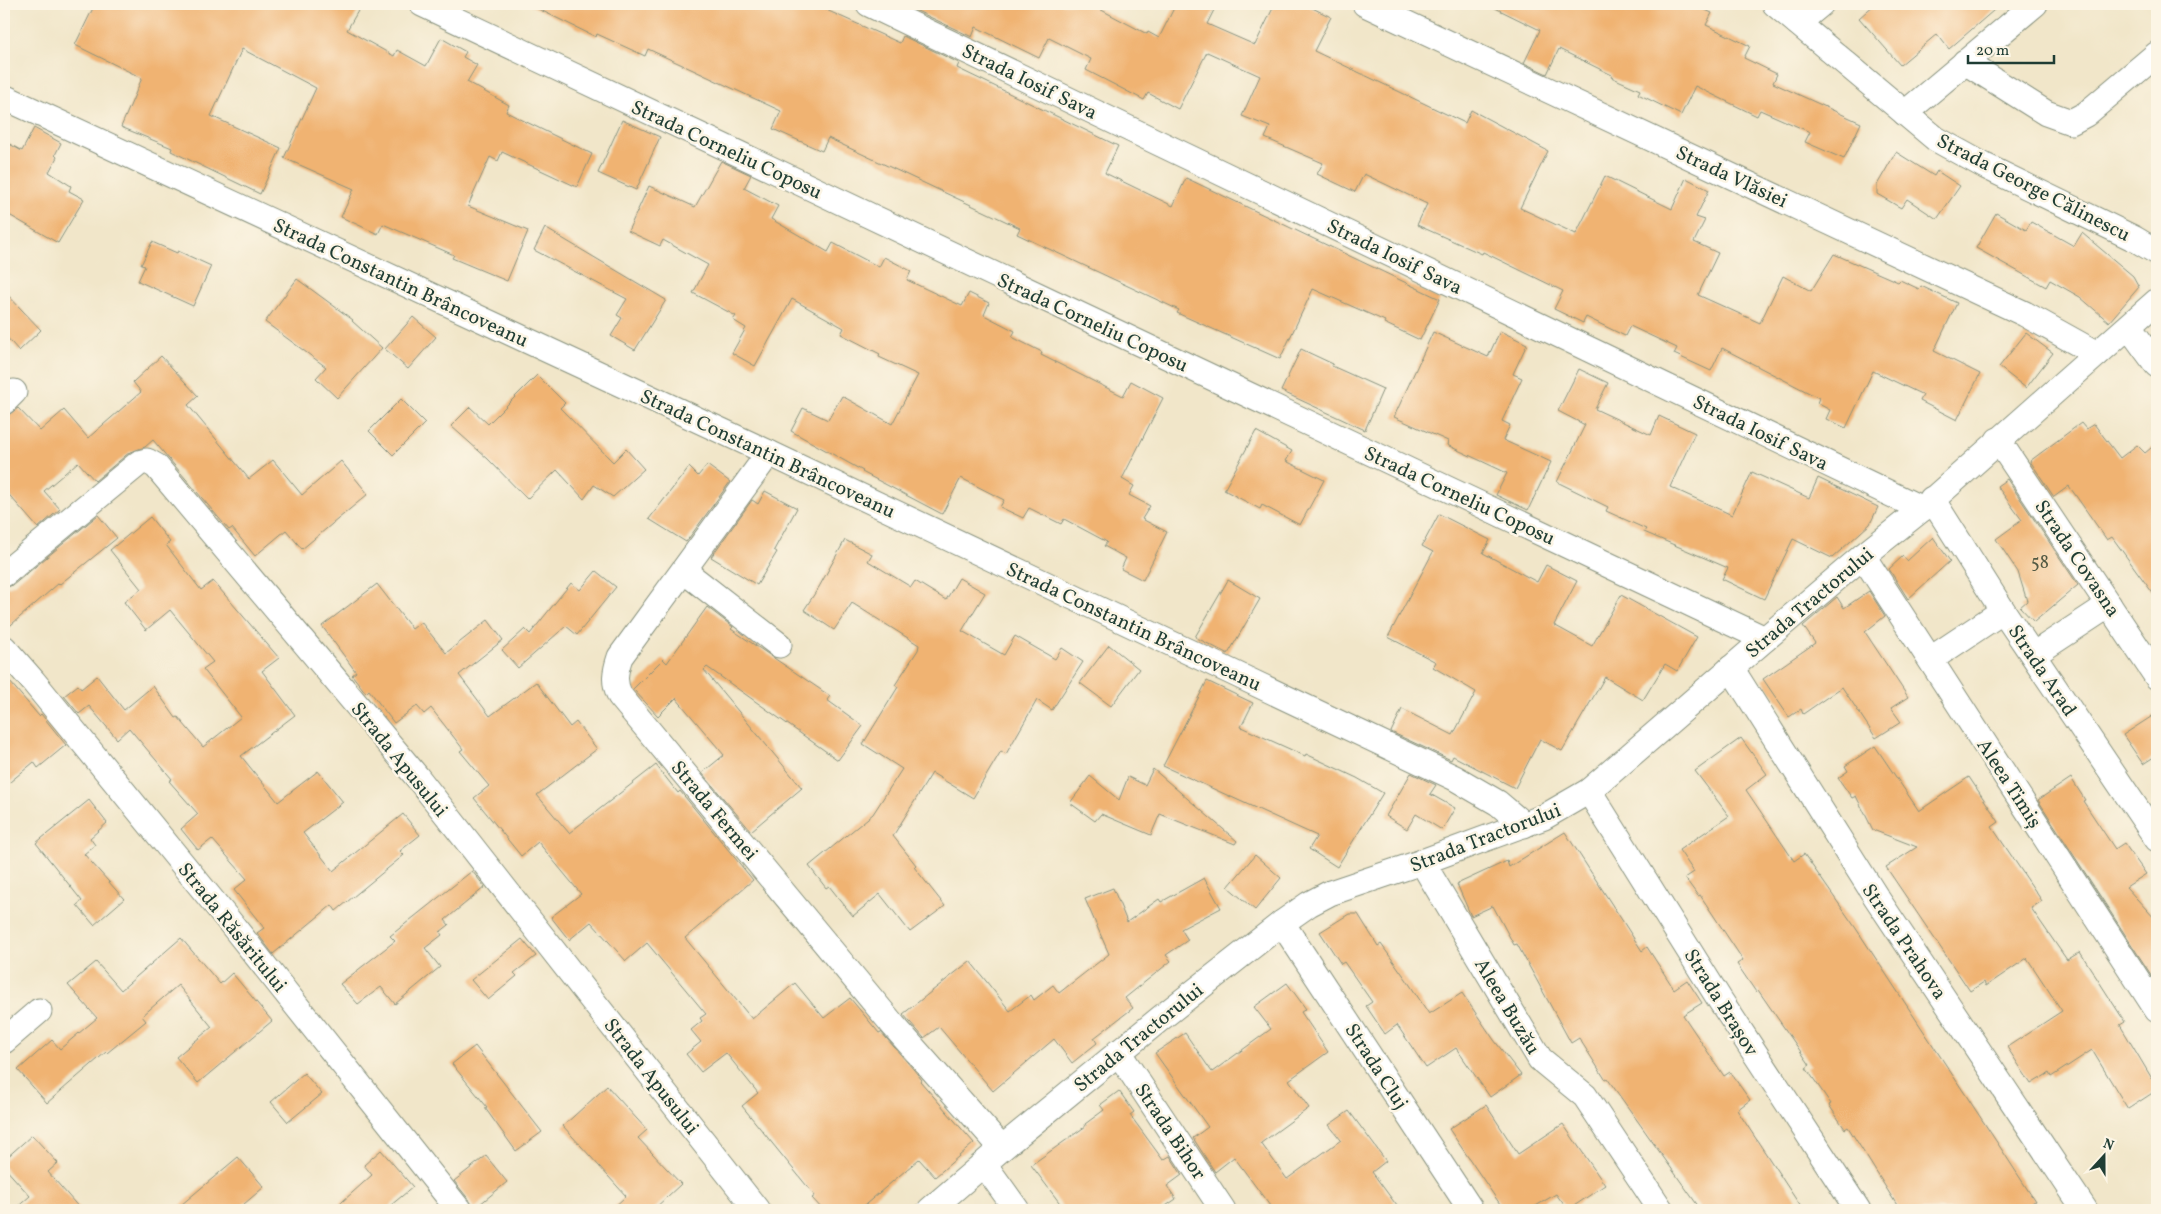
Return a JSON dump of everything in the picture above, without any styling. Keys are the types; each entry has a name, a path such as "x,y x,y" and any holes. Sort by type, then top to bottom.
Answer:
{"street":[{"name":"Strada Corneliu Coposu","path":"422,4 1765,638"},
{"name":"Strada Iosif Sava","path":"869,4 1927,504"},
{"name":"Strada Vlăsiei","path":"1365,4 2025,314 2097,354"},
{"name":"Strada George Călinescu","path":"1775,4 1905,113 1936,138 1956,151 2157,252"},
{"path":"1798,23 1821,4"},
{"path":"1905,113 2035,4"},
{"path":"1965,62 2046,113 2071,122 2086,114 2157,54"},
{"name":"Strada Constantin Brâncoveanu","path":"4,97 769,453 1455,778 1498,803 1524,825"},
{"path":"2157,301 2129,328 2157,365"},
{"name":"Strada Tractorului","path":"930,1210 1118,1052 1282,923 1330,893 1524,825 1566,806 1589,791 1765,638 1927,504 1998,440 2129,328"},
{"name":"Strada Covasna","path":"1998,440 2157,677"},
{"name":"Strada Fermei","path":"769,453 620,657 615,672 615,686 620,696 894,1026 993,1156 1016,1210"},
{"name":"Strada Apusului","path":"4,574 139,463 147,461 156,466 417,777 757,1210"},
{"name":"Strada Arad","path":"1927,504 2003,610 2157,839"},
{"name":"Aleea Timiș","path":"1862,556 1931,659 2157,1010"},
{"path":"684,571 779,644"},
{"path":"2033,655 2109,604"},
{"path":"1931,659 2003,610"},
{"name":"Strada Răsăritului","path":"4,648 225,916 459,1210"},
{"name":"Strada Prahova","path":"1731,668 1876,897 2085,1210"},
{"name":"Strada Brașov","path":"1589,791 1725,1008 1858,1210"},
{"name":"Aleea Buzău","path":"1422,862 1540,1059 1585,1096 1661,1210"},
{"name":"Strada Cluj","path":"1282,923 1471,1210"},
{"path":"4,1041 39,1011"},
{"name":"Strada Bihor","path":"1118,1052 1223,1210"}],"building":[{"path":"95,4 362,4 347,30 394,56 397,50 426,66 441,38 466,52 463,57 477,65 467,82 509,105 506,112 592,154 577,187 502,152 498,161 490,157 468,206 528,231 507,281 452,258 454,255 383,224 378,234 341,217 354,189 284,158 316,88 242,49 211,116 281,148 260,194 171,151 172,148 121,127 142,78 75,45"},
{"path":"528,4 813,4 900,43 903,36 959,63 957,68 1118,146 1105,173 1173,206 1186,178 1440,299 1420,340 1384,323 1385,321 1313,289 1280,359 1177,313 1179,310 1017,234 1020,228 828,138 822,151 773,129 781,111 648,49 645,56 597,34 596,37"},
{"path":"918,4 1090,4 1147,34 1148,32 1159,38 1176,4 1217,4 1207,24 1255,45 1275,4 1304,4 1331,17 1314,51 1465,123 1471,110 1548,151 1520,208 1576,234 1605,176 1672,209 1686,178 1709,190 1696,217 1705,220 1694,242 1718,253 1698,295 1760,323 1783,276 1811,291 1834,254 1898,282 1900,280 1919,289 1921,286 1957,303 1934,351 1980,374 1957,420 1920,401 1923,395 1873,371 1846,428 1826,419 1830,410 1817,403 1819,398 1722,348 1711,371 1674,354 1677,348 1630,326 1625,336 1586,317 1583,323 1554,309 1563,291 1483,252 1482,254 1417,225 1427,204 1364,174 1355,192 1317,174 1323,163 1265,138 1270,127 1242,116 1260,76 1207,52 1178,109 1148,93 1144,100 1086,70 1091,59 1049,38 1039,58 976,27 972,37 915,10"},
{"path":"1487,4 1692,4 1712,13 1706,25 1750,46 1744,58 1777,74 1773,83 1861,123 1844,159 1805,142 1810,132 1760,110 1757,116 1695,86 1681,115 1638,94 1640,90 1559,49 1547,74 1524,63 1540,30"},
{"path":"1875,4 2001,4 1949,49 1937,34 1900,65 1859,18"},
{"path":"622,120 660,137 636,190 598,173"},
{"path":"34,128 61,143 55,155 57,157 49,172 71,186 69,191 84,199 58,243 4,212 4,141 22,151"},
{"path":"1896,152 1934,176 1937,171 1960,186 1937,219 1907,199 1901,208 1877,194 1877,185"},
{"path":"721,161 751,175 744,188 778,206 771,219 828,252 833,243 879,267 884,257 911,271 907,280 962,306 969,293 989,303 984,315 1015,331 1012,337 1042,352 1041,355 1123,396 1131,381 1163,398 1122,479 1134,486 1129,495 1150,506 1142,519 1167,532 1143,580 1121,569 1126,558 1104,546 1107,542 1064,519 1061,524 1029,508 1023,518 1000,507 1004,500 961,478 942,514 862,472 791,431 803,408 828,420 842,396 892,424 918,375 879,357 880,354 841,334 844,328 792,299 755,366 732,353 746,328 733,320 736,316 693,293 708,265 663,240 660,246 628,231 649,186 695,207"},
{"path":"1996,213 2026,230 2031,222 2074,246 2082,233 2133,276 2139,287 2109,322 2080,297 2050,280 2046,287 1976,248"},
{"path":"545,228 666,300 635,350 611,336 622,318 617,315 627,299 534,250"},
{"path":"152,242 211,266 193,306 138,281 145,266 141,265"},
{"path":"297,279 353,320 382,348 337,398 316,378 326,367 265,322"},
{"path":"4,291 41,330 19,351 4,334"},
{"path":"413,317 436,337 408,369 385,349"},
{"path":"1500,331 1527,344 1513,374 1522,378 1502,421 1510,425 1503,440 1551,462 1528,510 1496,495 1507,473 1447,445 1448,441 1394,417 1433,332 1488,357"},
{"path":"2026,333 2053,353 2026,388 1999,367"},
{"path":"1301,349 1333,364 1332,366 1383,389 1365,430 1281,391"},
{"path":"161,356 198,396 188,405 249,479 273,460 302,495 341,461 368,494 302,549 286,530 255,556 232,528 229,530 153,440 145,447 130,452 95,481 78,462 44,491 60,509 38,528 4,489 4,418 18,408 40,431 64,410 88,438 141,392 133,382"},
{"path":"1579,369 1608,383 1595,409 1651,435 1659,416 1695,433 1670,487 1732,515 1752,472 1809,498 1818,478 1878,507 1870,524 1832,558 1793,539 1764,599 1722,579 1728,568 1644,532 1646,529 1606,511 1608,507 1557,482 1585,425 1558,411"},
{"path":"537,375 565,403 560,408 613,462 626,449 644,469 613,497 594,485 584,499 557,470 527,499 488,459 451,426 470,407 488,424"},
{"path":"401,399 425,423 393,455 369,431"},
{"path":"2081,423 2086,429 2094,424 2120,458 2137,445 2145,453 2157,443 2157,599 2112,537 2107,540 2069,486 2054,497 2030,461"},
{"path":"1256,431 1292,451 1286,461 1324,480 1300,525 1262,505 1260,509 1224,490"},
{"path":"707,465 730,482 686,542 649,519 689,467 698,476"},
{"path":"2007,479 2078,585 2034,622 2020,607 2027,601 2018,572 1996,539 2022,520 1997,486"},
{"path":"765,491 797,508 774,550 777,552 757,585 711,557 752,500 758,504"},
{"path":"1439,514 1490,540 1483,553 1537,582 1546,565 1577,581 1554,625 1592,646 1621,595 1697,637 1677,671 1665,664 1643,700 1605,677 1562,751 1540,739 1515,788 1453,756 1451,760 1391,732 1402,709 1453,735 1476,692 1433,667 1436,662 1388,637 1433,552 1422,546"},
{"path":"98,515 117,538 59,583 4,631 4,588 13,585"},
{"path":"150,517 170,542 166,545 201,590 213,581 279,658 262,671 295,715 241,756 278,802 318,771 343,802 303,833 333,871 403,814 420,835 400,851 404,855 336,911 332,905 273,954 257,933 264,928 234,890 247,879 212,839 198,850 181,829 198,814 169,781 172,779 129,728 117,739 89,706 79,714 64,696 78,685 81,689 97,676 124,710 153,686 176,718 178,717 203,747 241,717 203,669 213,662 170,610 146,630 124,602 141,589 110,550"},
{"path":"1933,537 1950,561 1908,599 1889,569 1903,556 1907,561"},
{"path":"845,540 872,554 868,561 911,587 915,581 946,600 959,578 985,593 962,631 1004,655 1015,636 1055,659 1062,648 1083,662 1052,710 1037,700 1006,754 1001,751 973,798 932,773 893,836 916,865 914,867 945,906 910,932 880,894 853,916 829,886 826,888 809,866 873,814 902,769 863,744 898,687 895,685 918,650 919,645 852,603 834,630 804,610"},
{"path":"596,571 616,587 577,635 566,626 518,668 502,650 525,629 530,634 571,583 580,590"},
{"path":"1228,580 1260,599 1228,654 1195,637"},
{"path":"377,584 412,629 421,622 446,653 488,620 503,640 459,675 490,716 536,682 570,727 576,722 597,749 537,795 569,833 656,765 678,793 680,791 753,880 685,938 752,1019 795,983 824,1018 850,998 879,1033 881,1032 914,1070 922,1080 920,1081 974,1143 935,1177 919,1159 859,1210 823,1210 812,1198 815,1196 742,1106 758,1093 726,1053 701,1072 686,1054 701,1042 691,1030 702,1021 700,1018 706,1014 647,943 626,961 591,922 569,940 551,917 581,894 538,842 521,856 474,798 489,786 460,751 463,749 431,708 424,714 417,706 394,723 369,690 366,693 352,675 356,672 322,626"},
{"path":"1869,591 1885,616 1865,632 1908,697 1891,708 1901,722 1876,738 1842,687 1803,714 1801,709 1789,717 1763,679 1815,643 1803,626 1837,597 1844,608"},
{"path":"707,607 733,627 731,629 830,696 827,700 863,726 838,760 707,667 704,670 802,788 751,831 702,773 724,755 676,698 658,716 633,689 663,659 667,663"},
{"path":"1109,645 1139,669 1111,706 1080,683"},
{"path":"4,675 39,716 41,714 66,745 38,768 34,762 4,787"},
{"path":"1207,681 1253,703 1241,727 1305,756 1306,754 1357,778 1383,793 1337,867 1309,849 1317,836 1163,766"},
{"path":"2157,713 2157,755 2143,764 2123,735"},
{"path":"1741,738 1767,774 1746,790 1794,861 1804,854 1855,927 2035,1201 2020,1210 1900,1210 1848,1127 1845,1129 1829,1105 1831,1104 1806,1068 1810,1065 1758,990 1756,992 1737,964 1743,960 1700,895 1698,896 1685,878 1694,872 1679,850 1729,816 1695,771"},
{"path":"1875,746 1919,811 1969,777 1999,822 1992,827 2042,901 2031,908 2067,960 2080,952 2125,1022 2120,1025 2157,1090 2128,1109 2092,1050 2051,1077 2049,1073 2031,1084 2007,1047 2062,1011 2027,958 1986,986 1984,982 1970,991 1886,867 1917,847 1873,830 1856,796 1852,798 1838,778 1848,771 1845,766"},
{"path":"1153,769 1237,841 1235,844 1160,814 1151,835 1101,814 1095,821 1070,803 1090,776 1119,800 1128,777 1145,785"},
{"path":"1411,773 1436,785 1430,794 1455,808 1442,830 1416,814 1407,829 1386,816"},
{"path":"2071,778 2085,800 2083,801 2115,849 2124,843 2146,874 2126,887 2157,921 2157,984 2038,800"},
{"path":"89,800 107,823 90,838 95,845 84,854 124,899 94,925 77,905 82,901 36,843"},
{"path":"1565,832 1642,951 1647,947 1674,989 1687,980 1702,1003 1683,1015 1724,1076 1730,1072 1750,1100 1737,1110 1803,1210 1701,1210 1607,1078 1605,1079 1579,1038 1571,1043 1517,944 1514,945 1493,906 1471,916 1457,884 1507,861 1509,867"},
{"path":"1255,855 1281,878 1255,910 1228,887"},
{"path":"472,871 485,887 445,920 449,925 440,932 442,935 425,948 440,967 395,1004 381,987 358,1004 340,984 395,941 390,936"},
{"path":"1204,878 1221,908 1181,929 1188,940 1166,955 1171,961 1125,998 1133,1008 1094,1038 1097,1043 1072,1063 1054,1039 993,1091 939,1027 924,1038 903,1014 970,961 1010,1011 1031,995 1034,1000 1053,985 1059,993 1109,954 1085,899 1113,888 1127,922 1159,899 1161,902"},
{"path":"1349,914 1358,914 1378,946 1381,944 1429,1014 1462,993 1521,1075 1490,1097 1456,1048 1426,1068 1397,1025 1385,1034 1366,1006 1372,1002 1344,962 1341,964 1320,932"},
{"path":"181,938 220,984 232,973 272,1021 198,1083 176,1057 212,1027 178,985 142,1016 146,1021 106,1052 47,1103 18,1070 52,1040 60,1049 97,1018 68,985 96,962 121,990"},
{"path":"522,939 536,956 514,973 517,976 488,1000 471,980"},
{"path":"1287,983 1306,1009 1301,1012 1328,1052 1289,1080 1309,1108 1261,1143 1287,1179 1341,1140 1329,1125 1349,1111 1386,1161 1372,1172 1400,1210 1273,1210 1234,1157 1215,1172 1193,1138 1208,1127 1155,1053 1185,1033 1212,1072 1271,1029 1254,1007"},
{"path":"475,1046 542,1132 516,1151 485,1108 487,1107 452,1064"},
{"path":"304,1073 322,1094 288,1122 271,1102"},
{"path":"607,1086 647,1130 638,1138 681,1184 653,1210 611,1210 626,1196 563,1126"},
{"path":"1119,1091 1134,1112 1130,1115 1163,1160 1170,1156 1182,1175 1167,1186 1176,1199 1160,1210 1065,1210 1031,1165 1086,1126 1085,1124 1104,1110 1100,1105"},
{"path":"1486,1105 1518,1154 1563,1124 1605,1185 1568,1210 1556,1194 1529,1210 1504,1210 1449,1129"},
{"path":"32,1135 58,1163 48,1172 81,1210 14,1210 30,1196 4,1167 4,1160"},
{"path":"381,1150 413,1187 385,1210 333,1210 372,1175 364,1165"},
{"path":"486,1156 507,1182 474,1209 454,1181"},
{"path":"238,1157 264,1187 237,1210 175,1210"}]}
